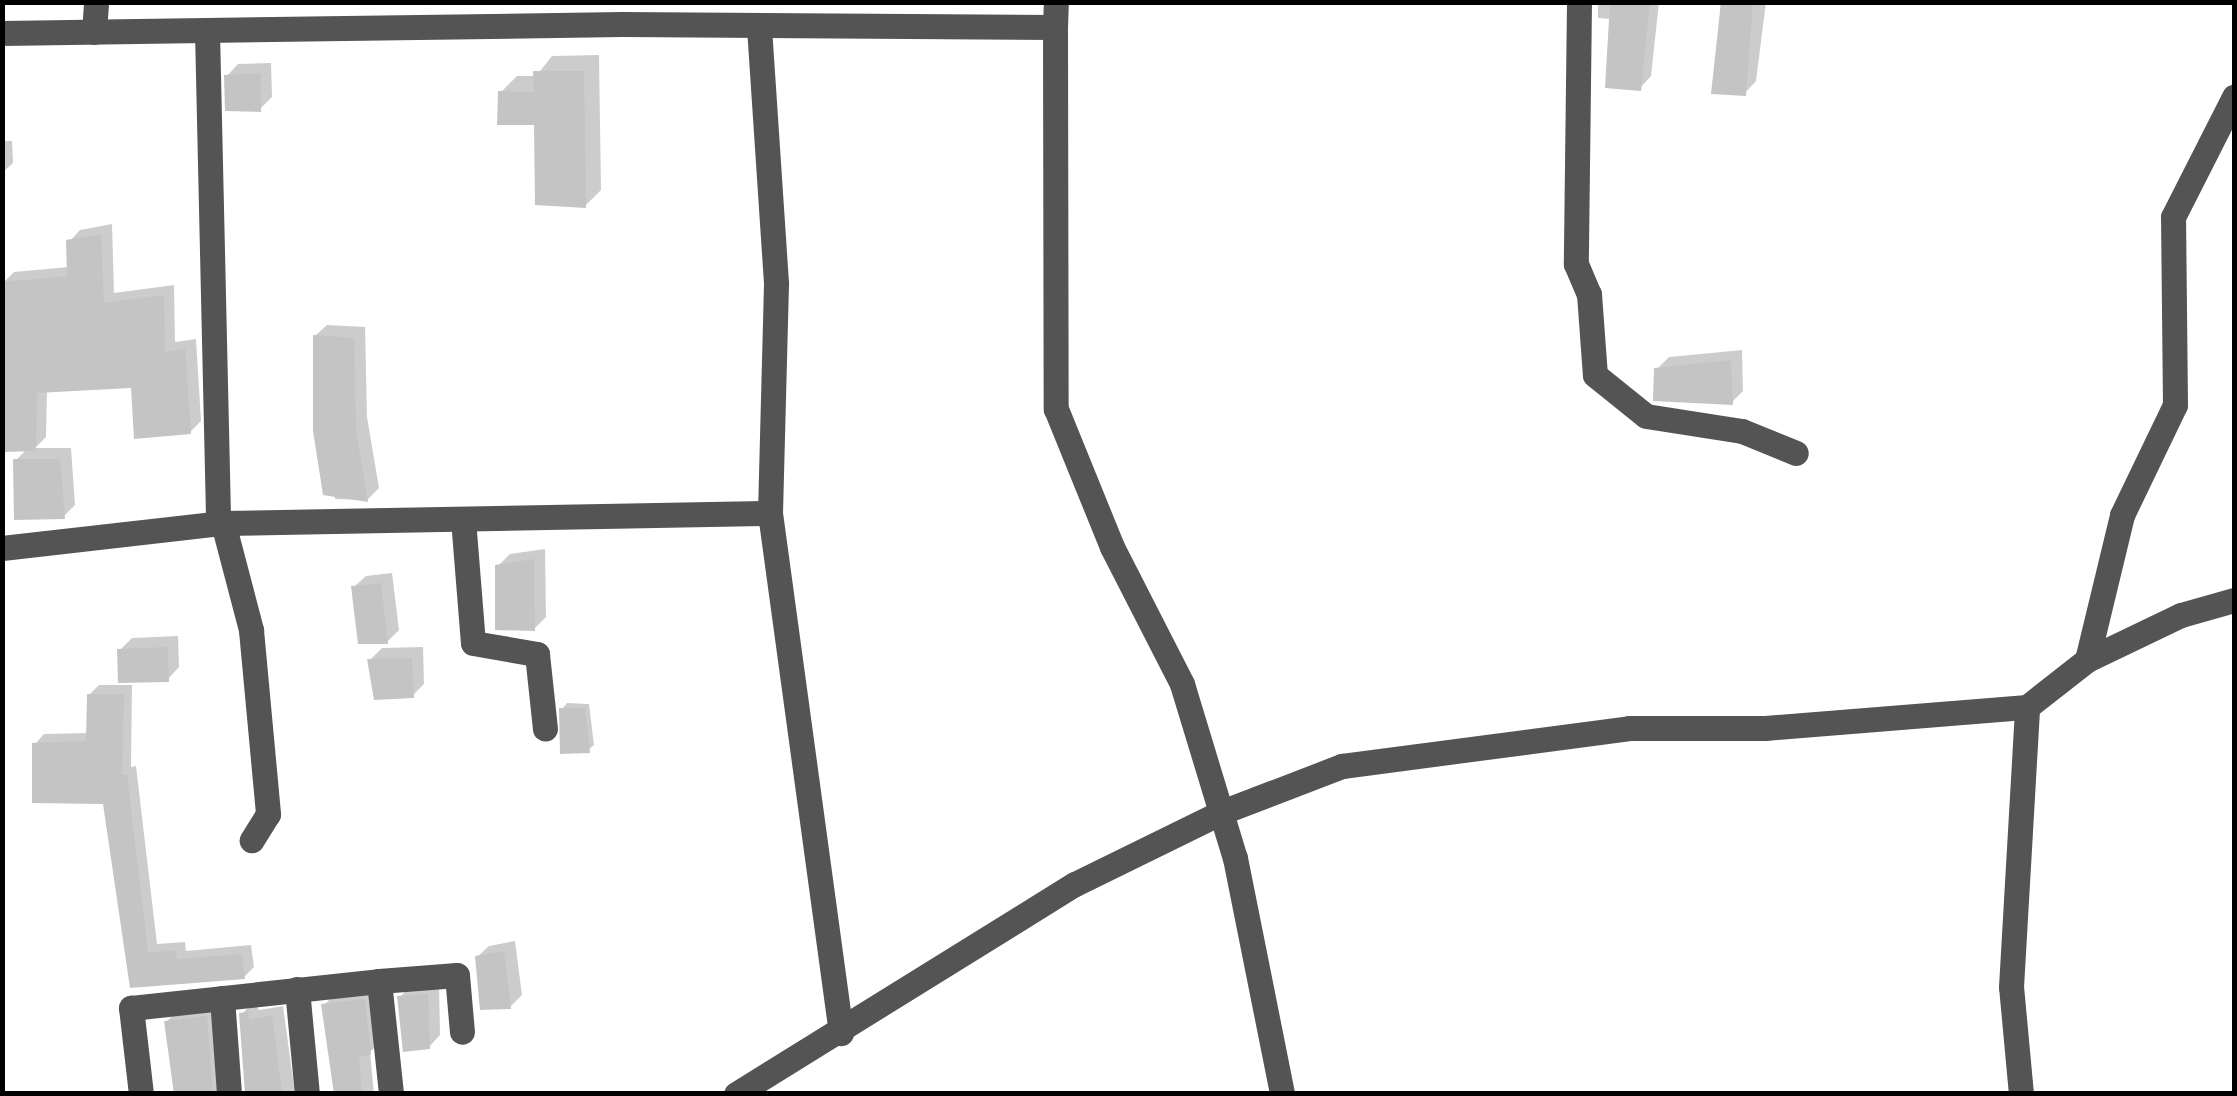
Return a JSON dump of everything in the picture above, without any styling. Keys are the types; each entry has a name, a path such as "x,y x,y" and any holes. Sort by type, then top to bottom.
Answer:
{"street":[{"path":"94,32 96,2"},
{"path":"1579,2 1576,264 1589,294 1595,375 1646,416 1742,431 1796,453"},
{"path":"2,34 759,27 1056,15 1056,409 1112,546 1182,684 1222,812 1282,1094"},
{"path":"759,27 776,284 770,513 841,1033"},
{"path":"207,32 221,523 255,667 268,814 252,840"},
{"path":"2087,660 2122,515 2175,405 2173,217 2234,97"},
{"path":"2,548 221,523 770,513"},
{"path":"463,519 473,643 537,654 545,730"},
{"path":"736,1094 841,1033 1074,884 1222,812 1342,766 1629,728 1764,728 2027,707 2087,660 2181,614 2234,600"},
{"path":"2021,1094 2011,987 2027,707"},
{"path":"141,1094 131,1008 457,975 462,1032"},
{"path":"378,981 391,1094"},
{"path":"297,989 307,1094"},
{"path":"222,998 229,1094"}],"building":[{"path":"1610,2 1650,2 1641,91 1605,88"},
{"path":"1721,2 1753,2 1746,96 1711,94"},
{"path":"533,71 584,71 586,208 535,205 534,125 497,125 498,91 534,92"},
{"path":"261,73 261,112 225,111 224,75"},
{"path":"101,234 104,303 164,295 165,352 185,349 191,434 134,439 131,388 37,393 36,451 3,452 2,282 67,276 66,240"},
{"path":"313,335 354,338 356,430 368,502 323,495 313,431"},
{"path":"1731,360 1733,405 1653,401 1654,368"},
{"path":"13,459 60,459 65,519 14,520"},
{"path":"534,559 535,631 495,630 495,565"},
{"path":"381,583 388,644 358,644 351,586"},
{"path":"168,647 169,682 118,683 117,649"},
{"path":"412,658 414,698 374,700 367,659"},
{"path":"87,694 124,694 122,775 127,775 148,952 176,951 177,959 242,954 245,979 130,988 103,804 32,803 32,743 86,741"},
{"path":"559,708 585,708 590,753 560,754"},
{"path":"504,951 511,1009 480,1010 475,956"},
{"path":"428,994 430,1049 403,1052 397,996"},
{"path":"365,999 371,1055 359,1057 362,1094 334,1094 321,1004"},
{"path":"248,1012 249,1020 272,1015 282,1094 245,1094 239,1013"},
{"path":"207,1016 213,1094 174,1094 164,1021"}]}
